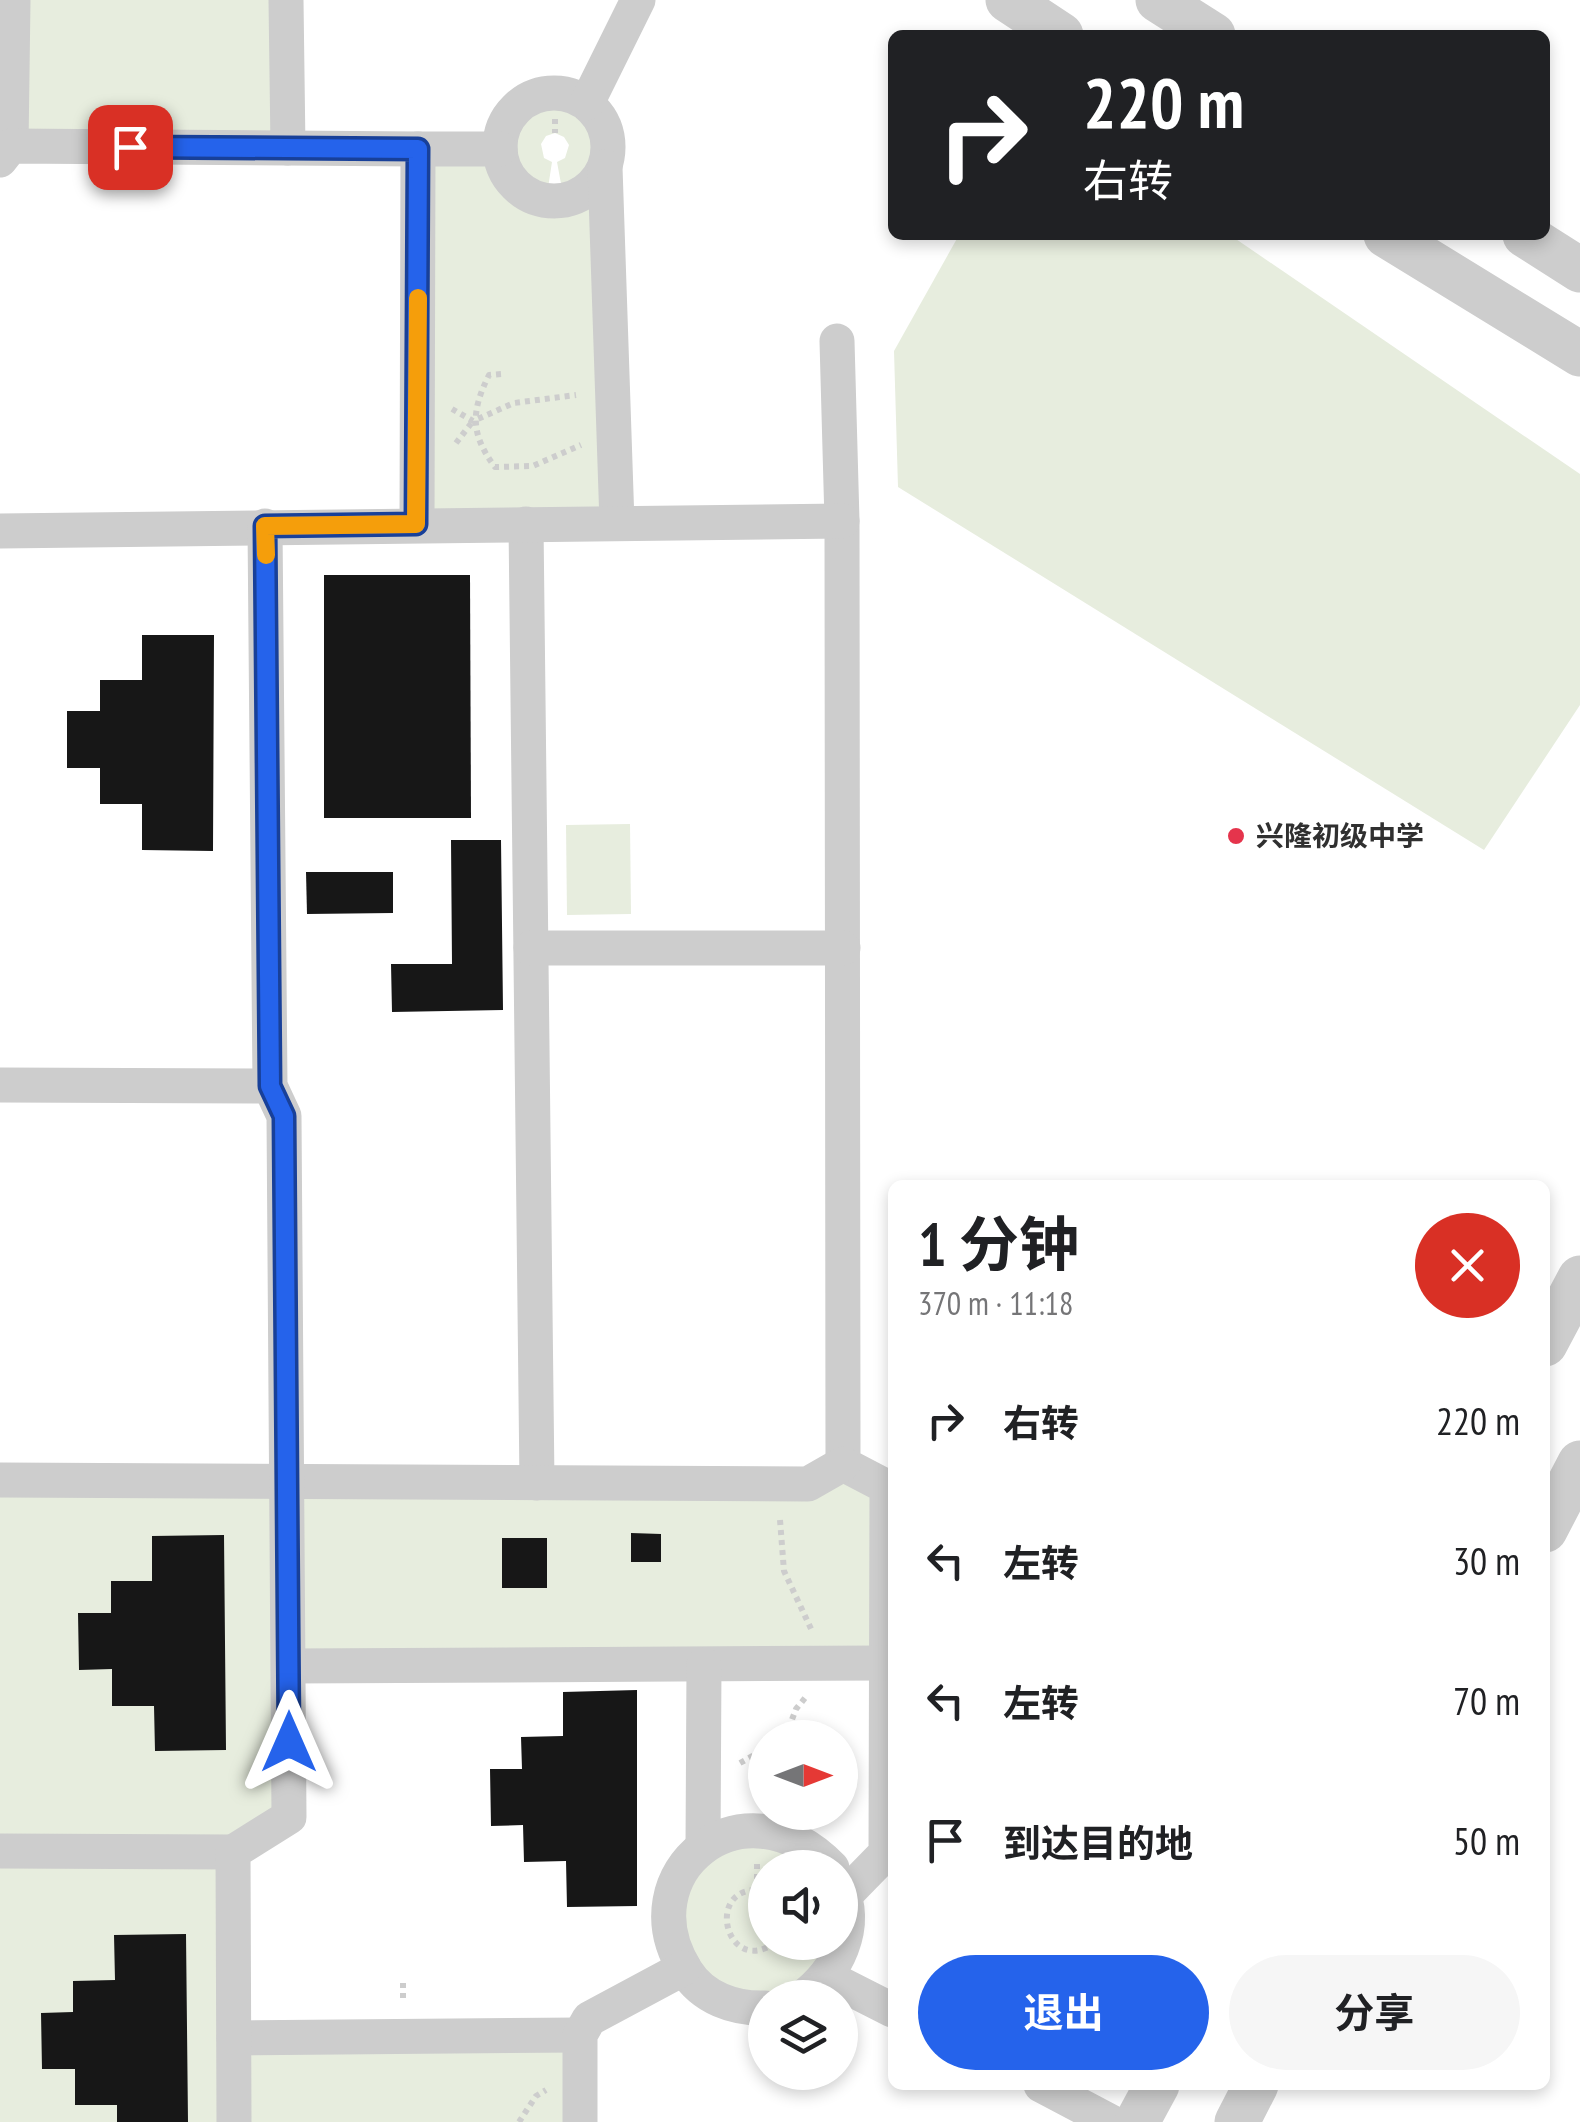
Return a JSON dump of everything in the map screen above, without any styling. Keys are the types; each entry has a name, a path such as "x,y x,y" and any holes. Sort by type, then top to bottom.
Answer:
{"street":[{"path":"13,0 6,153 288,148 500,150"},
{"path":"286,0 288,148"},
{"path":"586,104 638,0"},
{"path":"1008,0 1053,30"},
{"path":"1158,0 1205,30"},
{"path":"605,167 596,183 581,195 564,201 545,201 528,195 504,168 502,132 522,104 554,93 586,104 606,132 617,523"},
{"path":"416,524 418,149"},
{"path":"1394,240 1580,354"},
{"path":"1533,240 1580,270"},
{"path":"837,342 842,521 843,1464"},
{"path":"0,531 842,521"},
{"path":"526,524 537,1483"},
{"path":"0,1851 233,1852 289,1817 284,1116 270,1086 265,526"},
{"path":"531,948 843,948"},
{"path":"0,1085 270,1086"},
{"path":"1550,1335 1580,1278"},
{"path":"1550,1520 1580,1463"},
{"path":"0,1480 808,1484 843,1464"},
{"path":"843,1464 887,1487 886,1853 858,1870"},
{"path":"288,1666 885,1663"},
{"path":"703,1846 704,1665"},
{"path":"748,2009 716,2000 692,1981 676,1956 668,1927 670,1896 682,1869 703,1846 729,1833 758,1828 786,1834 814,1850"},
{"path":"233,1852 234,2122"},
{"path":"820,1980 836,1960"},
{"path":"580,2122 580,2036 589,2019 684,1968"},
{"path":"858,2000 888,2009"},
{"path":"234,2038 580,2036"},
{"path":"1050,2090 1110,2122"},
{"path":"1137,2122 1153,2090"},
{"path":"1236,2122 1253,2090"}],"path":[{"path":"473,421 489,375 501,374"},
{"path":"473,421 514,403 578,394 612,382"},
{"path":"417,401 434,402 464,413 473,421 486,456 495,467 533,466 575,445 614,449"},
{"path":"785,1484 779,1529 784,1572 832,1664"},
{"path":"748,1892 731,1902 725,1922 732,1939 748,1949"}],"green space":[{"path":"13,0 286,0 288,148 11,146"},
{"path":"554,93 579,101 597,116 606,132 617,523 417,525 418,149 503,132 517,110","holes":["555,133 569,145 565,158 557,162 564,200 546,201 552,162 544,158 541,144 546,136"]},
{"path":"956,240 1237,240 1580,474 1580,705 1484,850 898,487 894,351"},
{"path":"630,824 631,914 567,915 566,825"},
{"path":"843,1464 887,1487 885,1663 288,1667 289,1817 233,1852 234,2038 580,2035 580,2122 0,2122 0,1480 808,1484"},
{"path":"738,1831 780,1833 812,1850 748,1850 748,1960 838,1960 824,1980 748,1980 748,2006 730,2003 702,1988 682,1964 671,1936 669,1906 677,1877 697,1852"}],"building":[{"path":"324,575 470,575 471,818 324,818"},
{"path":"142,635 214,635 213,851 142,850 142,804 100,804 100,768 67,768 67,711 100,711 100,680 142,680"},
{"path":"451,840 501,840 503,1010 392,1012 391,964 452,964"},
{"path":"306,872 393,872 393,913 307,914"},
{"path":"631,1533 661,1534 661,1562 631,1562"},
{"path":"224,1535 226,1750 155,1751 154,1706 112,1706 112,1669 79,1670 78,1613 111,1613 111,1581 152,1581 152,1536"},
{"path":"502,1538 547,1538 547,1588 502,1588"},
{"path":"637,1690 637,1906 567,1907 566,1861 524,1862 523,1825 491,1826 490,1769 522,1769 521,1737 563,1736 563,1692"},
{"path":"186,1934 188,2122 117,2122 117,2105 75,2105 75,2069 42,2069 41,2013 73,2012 73,1981 115,1980 114,1935"}],"slow traffic":[{"path":"266,555 265,526 416,524 418,298"}],"place":[{"name":"兴隆初级中学","path":"1236,836"}],"route":[{"path":"130,147 418,149 416,524 265,526 270,1086 284,1116 289,1742"}]}
